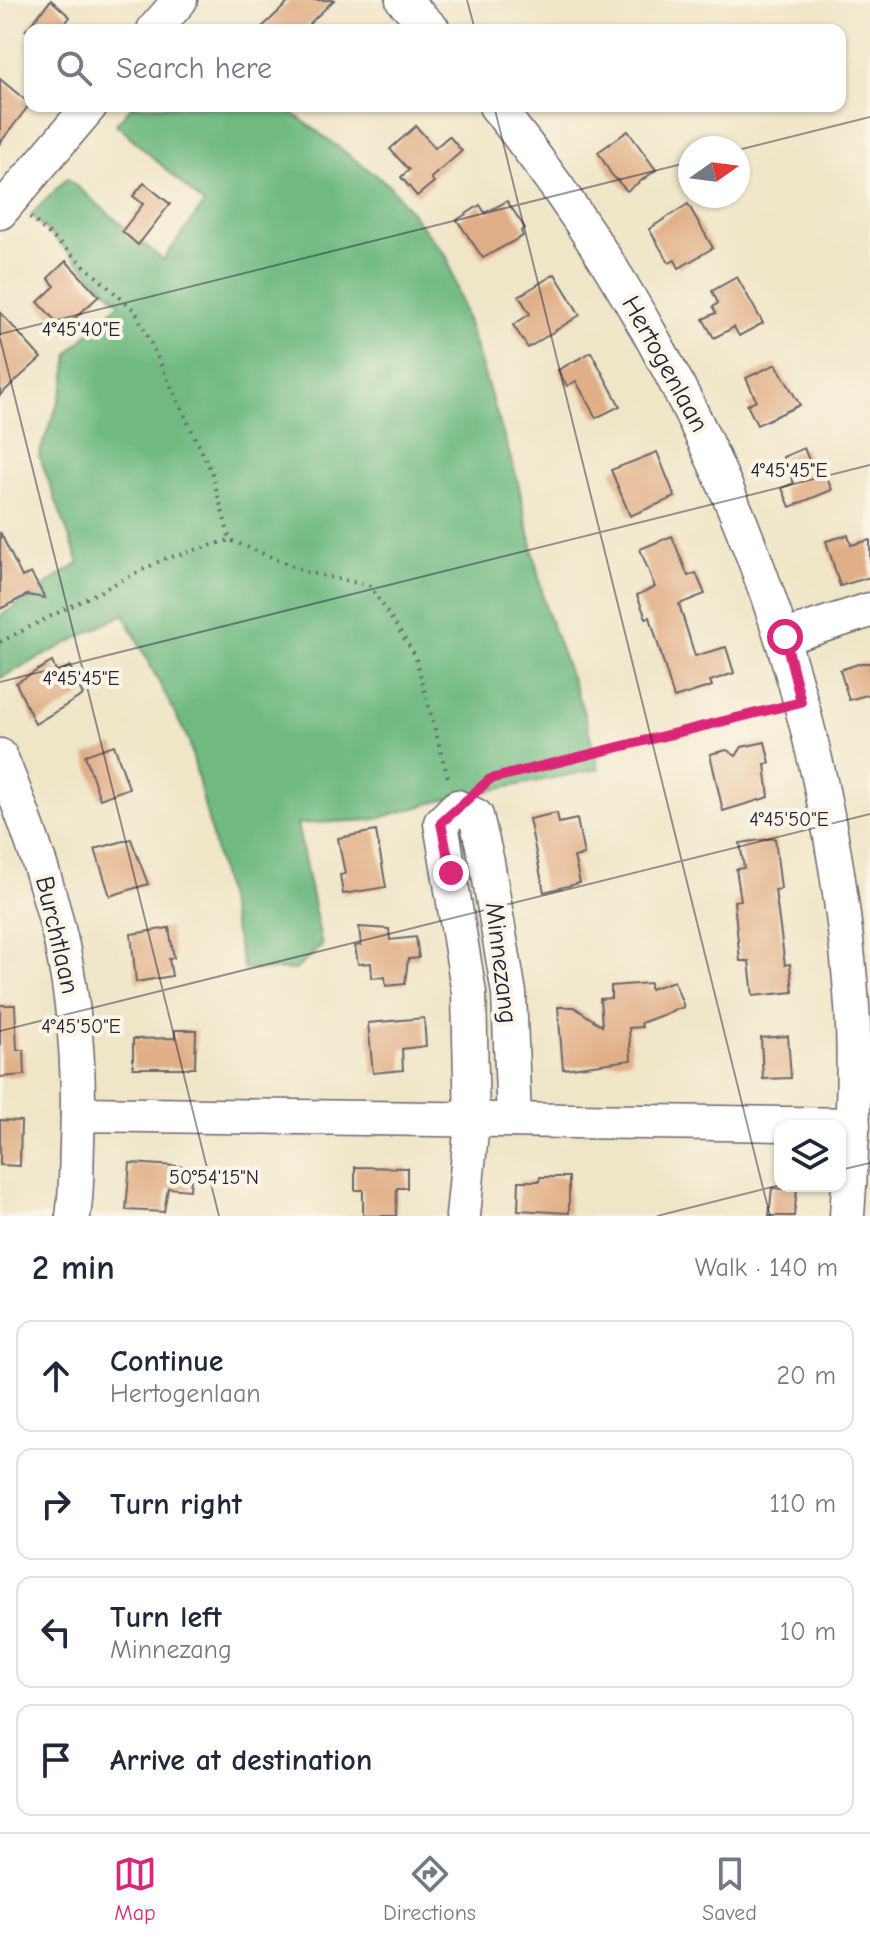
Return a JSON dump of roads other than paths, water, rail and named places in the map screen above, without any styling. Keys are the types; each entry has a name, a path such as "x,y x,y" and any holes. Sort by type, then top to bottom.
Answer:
{"street":[{"path":"159,24 180,0"},
{"path":"403,0 427,24"},
{"path":"4,207 85,112"},
{"name":"Hertogenlaan","path":"501,112 571,204 656,339 698,421 740,516 785,637 822,785 851,993 853,1125 847,1216"},
{"path":"785,637 870,610"},
{"name":"Burchtlaan","path":"0,756 35,843 63,940 77,1027 78,1114 73,1216"},
{"name":"Minnezang","path":"463,1216 472,1122 469,993 441,823 457,807 476,816 487,862 509,993 514,1120"},
{"path":"78,1114 472,1122 853,1125"}]}
